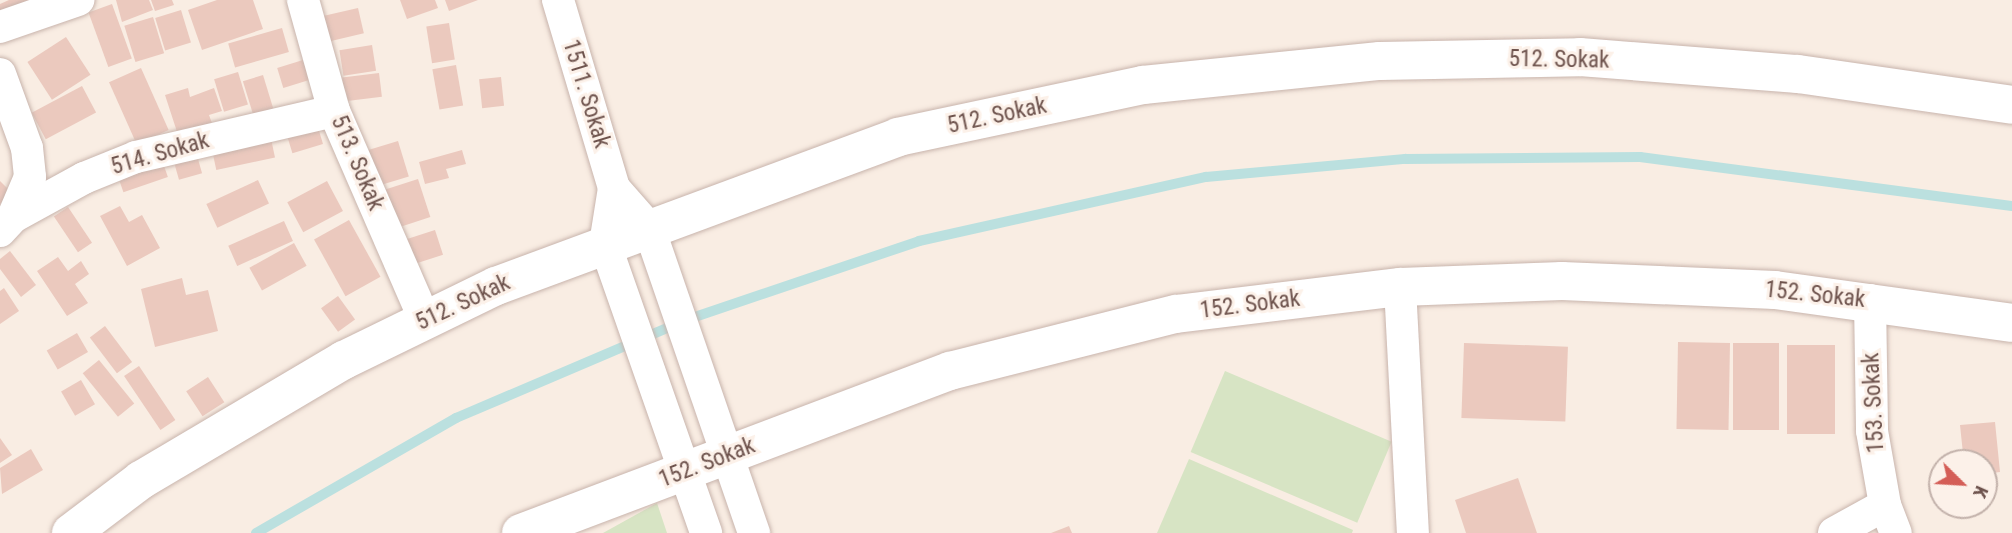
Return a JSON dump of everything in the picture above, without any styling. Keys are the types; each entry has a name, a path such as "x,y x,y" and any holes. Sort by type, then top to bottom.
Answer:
{"street":[{"path":"0,27 78,0"},
{"name":"513. Sokak","path":"303,0 334,111 425,320"},
{"name":"1511. Sokak","path":"558,0 614,188 610,258"},
{"name":"512. Sokak","path":"71,533 141,480 344,360 496,286 610,258 654,242 898,137 1143,85 1380,61 1580,57 1798,74 2012,105"},
{"path":"0,74 27,148 30,177 7,224"},
{"name":"514. Sokak","path":"7,224 84,178 136,157 334,111"},
{"name":"1511. Sokak","path":"614,188 654,242"},
{"path":"654,242 754,533"},
{"path":"610,258 706,533"},
{"name":"152. Sokak","path":"521,533 680,455 722,438 950,371 1176,314 1400,287 1562,281 1775,290 1870,300 2012,323"},
{"path":"1400,287 1412,533"},
{"name":"153. Sokak","path":"1834,533 1890,519 1872,431 1870,300"}],"green space":[{"path":"1225,371 1392,442 1357,523 1191,452"},
{"path":"1189,459 1353,530 1352,533 1157,533"},
{"path":"657,503 667,533 603,533"}],"building":[{"path":"9,0 32,0 0,19 0,4"},
{"path":"116,0 149,0 153,10 122,22"},
{"path":"151,0 172,0 174,5 155,11"},
{"path":"217,0 253,0 263,29 202,50 188,10"},
{"path":"400,0 435,0 438,8 407,19"},
{"path":"445,0 478,0 449,11"},
{"path":"112,4 132,59 108,67 89,13"},
{"path":"358,8 364,33 327,42 321,17"},
{"path":"181,10 191,43 165,50 155,18"},
{"path":"153,17 164,53 135,62 124,26"},
{"path":"449,23 455,60 432,63 426,27"},
{"path":"282,28 289,52 235,67 228,43"},
{"path":"66,37 91,75 52,100 27,62"},
{"path":"372,45 376,71 343,76 339,50"},
{"path":"303,60 309,80 283,88 277,68"},
{"path":"456,65 463,105 439,110 432,69"},
{"path":"141,68 169,130 137,144 109,82"},
{"path":"238,72 248,105 224,112 214,79"},
{"path":"379,73 382,97 345,101 342,78"},
{"path":"263,75 274,111 254,117 243,81"},
{"path":"501,77 504,106 482,108 479,79"},
{"path":"82,86 96,112 46,139 32,113"},
{"path":"188,88 190,97 214,88 222,111 209,115 213,126 179,138 165,95"},
{"path":"316,121 323,144 292,153 285,130"},
{"path":"270,134 275,157 216,170 211,146"},
{"path":"398,141 409,176 379,185 368,150"},
{"path":"462,150 466,164 446,169 449,178 425,184 419,162"},
{"path":"196,152 202,173 179,180 173,159"},
{"path":"162,160 168,177 123,192 118,175"},
{"path":"418,179 430,217 396,228 384,190"},
{"path":"258,180 269,204 217,228 206,204"},
{"path":"0,181 11,192 0,204"},
{"path":"327,181 343,211 303,232 287,202"},
{"path":"120,206 129,222 142,215 160,248 127,266 100,216"},
{"path":"68,207 92,243 78,252 54,217"},
{"path":"349,220 381,277 346,296 314,239"},
{"path":"284,221 293,241 237,266 228,246"},
{"path":"435,230 443,255 410,266 402,241"},
{"path":"294,243 307,266 262,290 249,268"},
{"path":"10,251 36,285 21,297 0,269 0,259"},
{"path":"58,257 68,271 81,261 89,274 75,284 88,303 67,316 37,271"},
{"path":"182,278 186,295 208,290 218,331 155,347 141,289"},
{"path":"4,288 19,311 0,324 0,291"},
{"path":"338,296 355,319 338,332 321,308"},
{"path":"105,326 132,362 117,373 90,337"},
{"path":"77,333 88,352 58,370 47,350"},
{"path":"1678,342 1730,343 1728,430 1676,429"},
{"path":"1464,343 1568,347 1565,422 1461,418"},
{"path":"1733,343 1779,343 1779,430 1733,430"},
{"path":"1787,345 1835,345 1835,434 1787,434"},
{"path":"99,360 134,404 118,417 83,373"},
{"path":"139,366 175,420 160,430 124,376"},
{"path":"208,377 224,402 203,416 186,391"},
{"path":"81,380 95,404 75,416 61,392"},
{"path":"1995,422 1998,449 1963,449 1960,425"},
{"path":"0,438 12,455 0,463"},
{"path":"31,449 43,470 2,494 0,468"},
{"path":"1518,478 1537,533 1466,533 1455,500"},
{"path":"1069,526 1072,533 1051,533"}],"waterway":[{"path":"256,533 456,418 683,321 919,241 1206,177 1405,159 1640,157 2012,206"}]}
